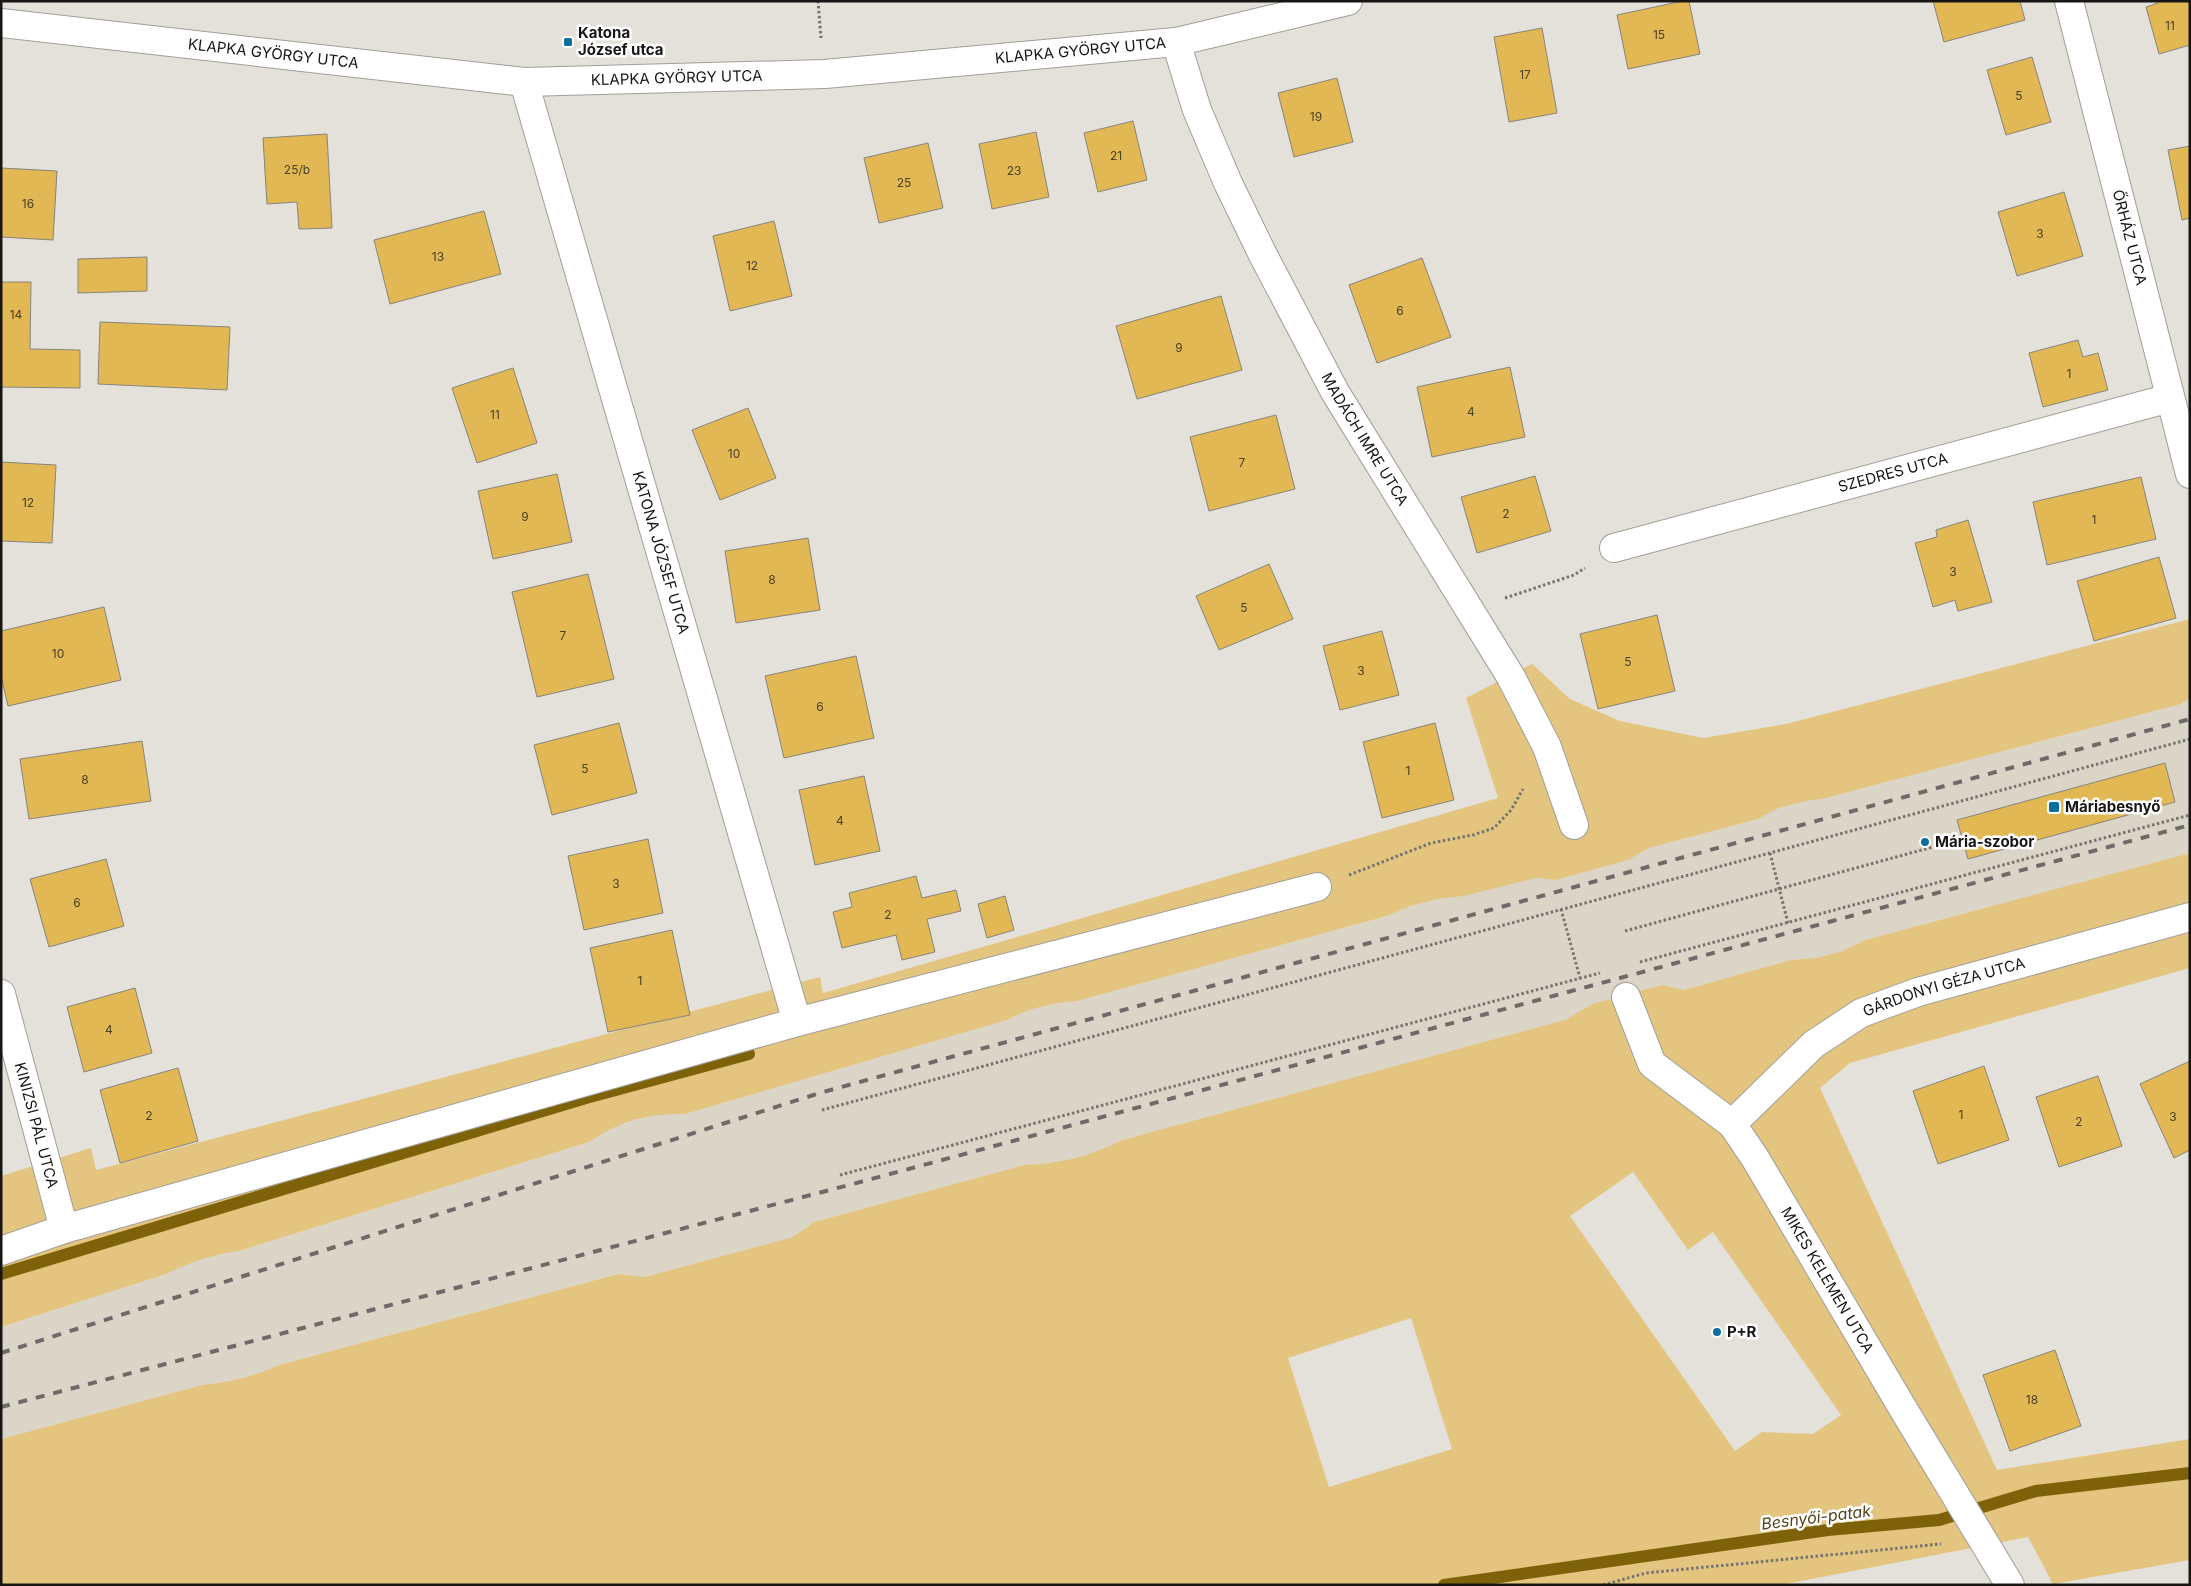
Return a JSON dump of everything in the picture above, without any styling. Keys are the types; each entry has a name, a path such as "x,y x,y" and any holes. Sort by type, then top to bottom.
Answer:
{"street":[{"name":"KLAPKA GYÖRGY UTCA","path":"1,23 524,82 825,74 1176,42 1348,1"},
{"name":"ŐRHÁZ UTCA","path":"2069,1 2190,474"},
{"name":"MADÁCH IMRE UTCA","path":"1176,42 1197,110 1228,183 1262,253 1335,392 1511,677 1547,748 1574,825"},
{"name":"KATONA JÓZSEF UTCA","path":"524,82 798,1022"},
{"name":"SZEDRES UTCA","path":"1614,548 2170,398"},
{"path":"1,1251 64,1229 798,1022 1317,887"},
{"name":"GÁRDONYI GÉZA UTCA","path":"1732,1124 1814,1044 1861,1013 1918,992 2190,917"},
{"name":"KINIZSI PÁL UTCA","path":"1,994 64,1229"},
{"name":"MIKES KELEMEN UTCA","path":"1626,997 1652,1064 1732,1124 1755,1158 2010,1585"}],"path":[{"path":"1471,610 1574,575 1614,548"},
{"path":"822,1110 2190,739"},
{"path":"1317,887 1430,843 1473,835 1494,828 1511,810 1547,748"},
{"path":"1637,963 2190,816"},
{"path":"1625,931 1962,839"},
{"path":"1770,853 1788,922"},
{"path":"1562,909 1580,978"},
{"path":"840,1175 1609,970"},
{"path":"1603,1585 1646,1573 1940,1543 1953,1551 1987,1544"}],"shaded area":[{"path":"2190,619 2190,698 2181,704 1822,799 1779,808 1758,819 1649,848 1628,860 1556,880 1536,878 1464,896 1438,899 1410,906 1387,916 1077,1001 1041,1007 1007,1020 685,1114 658,1115 634,1120 612,1129 589,1142 239,1251 201,1260 166,1274 1,1327 1,1176 91,1148 96,1170 820,977 823,993 1498,798 1466,698 1532,664 1570,699 1620,721 1703,738 1786,724"},
{"path":"2190,698 2190,853 1865,940 1840,952 1816,958 1791,960 1684,990 1662,986 1592,1004 1565,1020 1122,1140 1101,1151 1050,1164 1024,1165 814,1222 793,1237 645,1277 617,1274 279,1365 253,1377 228,1383 202,1385 1,1439 1,1327 166,1274 189,1262 213,1254 239,1251 589,1142 610,1128 658,1113 685,1114 1006,1020 1028,1009 1052,1003 1077,1001 1387,916 1410,906 1438,899 1464,896 1536,878 1556,880 1628,860 1649,848 1758,819 1779,808 1822,799 2181,704"},
{"path":"2190,853 2190,968 1850,1063 1820,1088 1997,1470 2190,1439 2190,1560 2053,1584 2028,1537 1781,1585 1,1585 1,1439 202,1385 242,1378 279,1365 618,1274 645,1277 793,1237 814,1222 1024,1165 1050,1163 1074,1158 1099,1151 1122,1140 1565,1020 1592,1004 1662,985 1684,990 1791,960 1816,958 1840,952 1865,940","holes":["1633,1172 1688,1250 1713,1232 1841,1415 1813,1434 1762,1432 1735,1451 1570,1216","1411,1318 1452,1449 1329,1487 1288,1358"]}],"building":[{"path":"1689,1 1700,54 1628,69 1617,15"},
{"path":"1933,1 2020,1 2025,20 1944,42"},
{"path":"2158,1 2190,1 2190,45 2159,54 2146,7 2158,3"},
{"path":"1542,28 1557,113 1509,122 1494,37"},
{"path":"2032,57 2051,122 2006,135 1987,70"},
{"path":"1337,78 1353,142 1294,157 1278,93"},
{"path":"1133,121 1147,180 1098,192 1084,133"},
{"path":"1036,132 1049,197 992,209 979,144"},
{"path":"327,134 332,228 299,229 297,202 267,204 263,138"},
{"path":"928,143 943,208 879,223 864,158"},
{"path":"2190,146 2190,218 2182,220 2168,150"},
{"path":"1,168 57,171 53,240 1,237"},
{"path":"2064,192 2083,256 2017,276 1998,212"},
{"path":"484,211 501,274 390,304 374,240"},
{"path":"774,221 792,296 730,311 713,236"},
{"path":"147,257 147,291 78,293 78,259"},
{"path":"1422,258 1451,337 1377,363 1349,285"},
{"path":"1,282 31,282 30,349 80,350 80,388 1,387"},
{"path":"1221,296 1242,370 1137,399 1116,326"},
{"path":"100,322 230,327 227,390 98,384"},
{"path":"2078,340 2083,357 2098,353 2108,390 2043,407 2029,353"},
{"path":"1510,367 1525,437 1432,457 1417,387"},
{"path":"513,368 537,443 477,463 452,388"},
{"path":"748,408 776,478 720,500 692,430"},
{"path":"1276,415 1295,489 1209,511 1190,437"},
{"path":"1,462 56,465 52,543 1,541"},
{"path":"557,474 572,542 493,559 478,491"},
{"path":"1535,476 1551,531 1477,553 1461,497"},
{"path":"2141,477 2156,539 2047,565 2033,502"},
{"path":"1968,520 1992,602 1958,611 1955,600 1933,607 1915,543 1937,537 1936,530"},
{"path":"808,538 820,610 736,623 725,551"},
{"path":"2159,557 2176,618 2094,641 2077,581"},
{"path":"1269,564 1293,619 1219,650 1196,596"},
{"path":"588,574 614,679 537,697 512,592"},
{"path":"104,607 121,680 8,706 1,676 1,631"},
{"path":"1657,615 1675,691 1598,709 1580,634"},
{"path":"1382,631 1399,695 1340,710 1323,646"},
{"path":"856,656 874,738 784,758 765,676"},
{"path":"619,723 637,793 552,815 534,745"},
{"path":"1435,723 1454,800 1382,818 1363,742"},
{"path":"142,741 151,801 29,819 20,759"},
{"path":"2165,763 2175,802 1968,859 1957,820"},
{"path":"864,776 880,851 815,865 799,790"},
{"path":"648,839 663,913 584,930 568,856"},
{"path":"106,859 124,926 49,947 30,879"},
{"path":"916,876 922,898 956,890 961,911 927,919 935,952 902,960 896,935 842,948 833,912 852,907 849,893"},
{"path":"1005,896 1014,930 987,938 978,904"},
{"path":"672,930 690,1015 608,1032 590,948"},
{"path":"135,988 152,1053 84,1072 67,1007"},
{"path":"2190,1061 2190,1150 2174,1158 2140,1084"},
{"path":"1984,1066 2009,1140 1938,1164 1913,1091"},
{"path":"178,1068 198,1141 120,1163 100,1090"},
{"path":"2098,1076 2122,1146 2059,1167 2036,1097"},
{"path":"2055,1350 2081,1426 2010,1451 1983,1375"}],"waterway":[{"path":"1,1274 586,1098 749,1054"},
{"name":"Besnyői-patak","path":"1444,1585 1828,1530 1939,1520 2036,1491 2190,1473"}],"railway":[{"path":"1,1353 823,1092 2190,719"},
{"path":"1,1407 849,1185 2190,825"}],"place":[{"name":"Katona József utca","path":"568,42"},
{"name":"Máriabesnyő","path":"2054,807"},
{"name":"Mária-szobor","path":"1925,842"},
{"name":"P+R","path":"1717,1332"}]}
